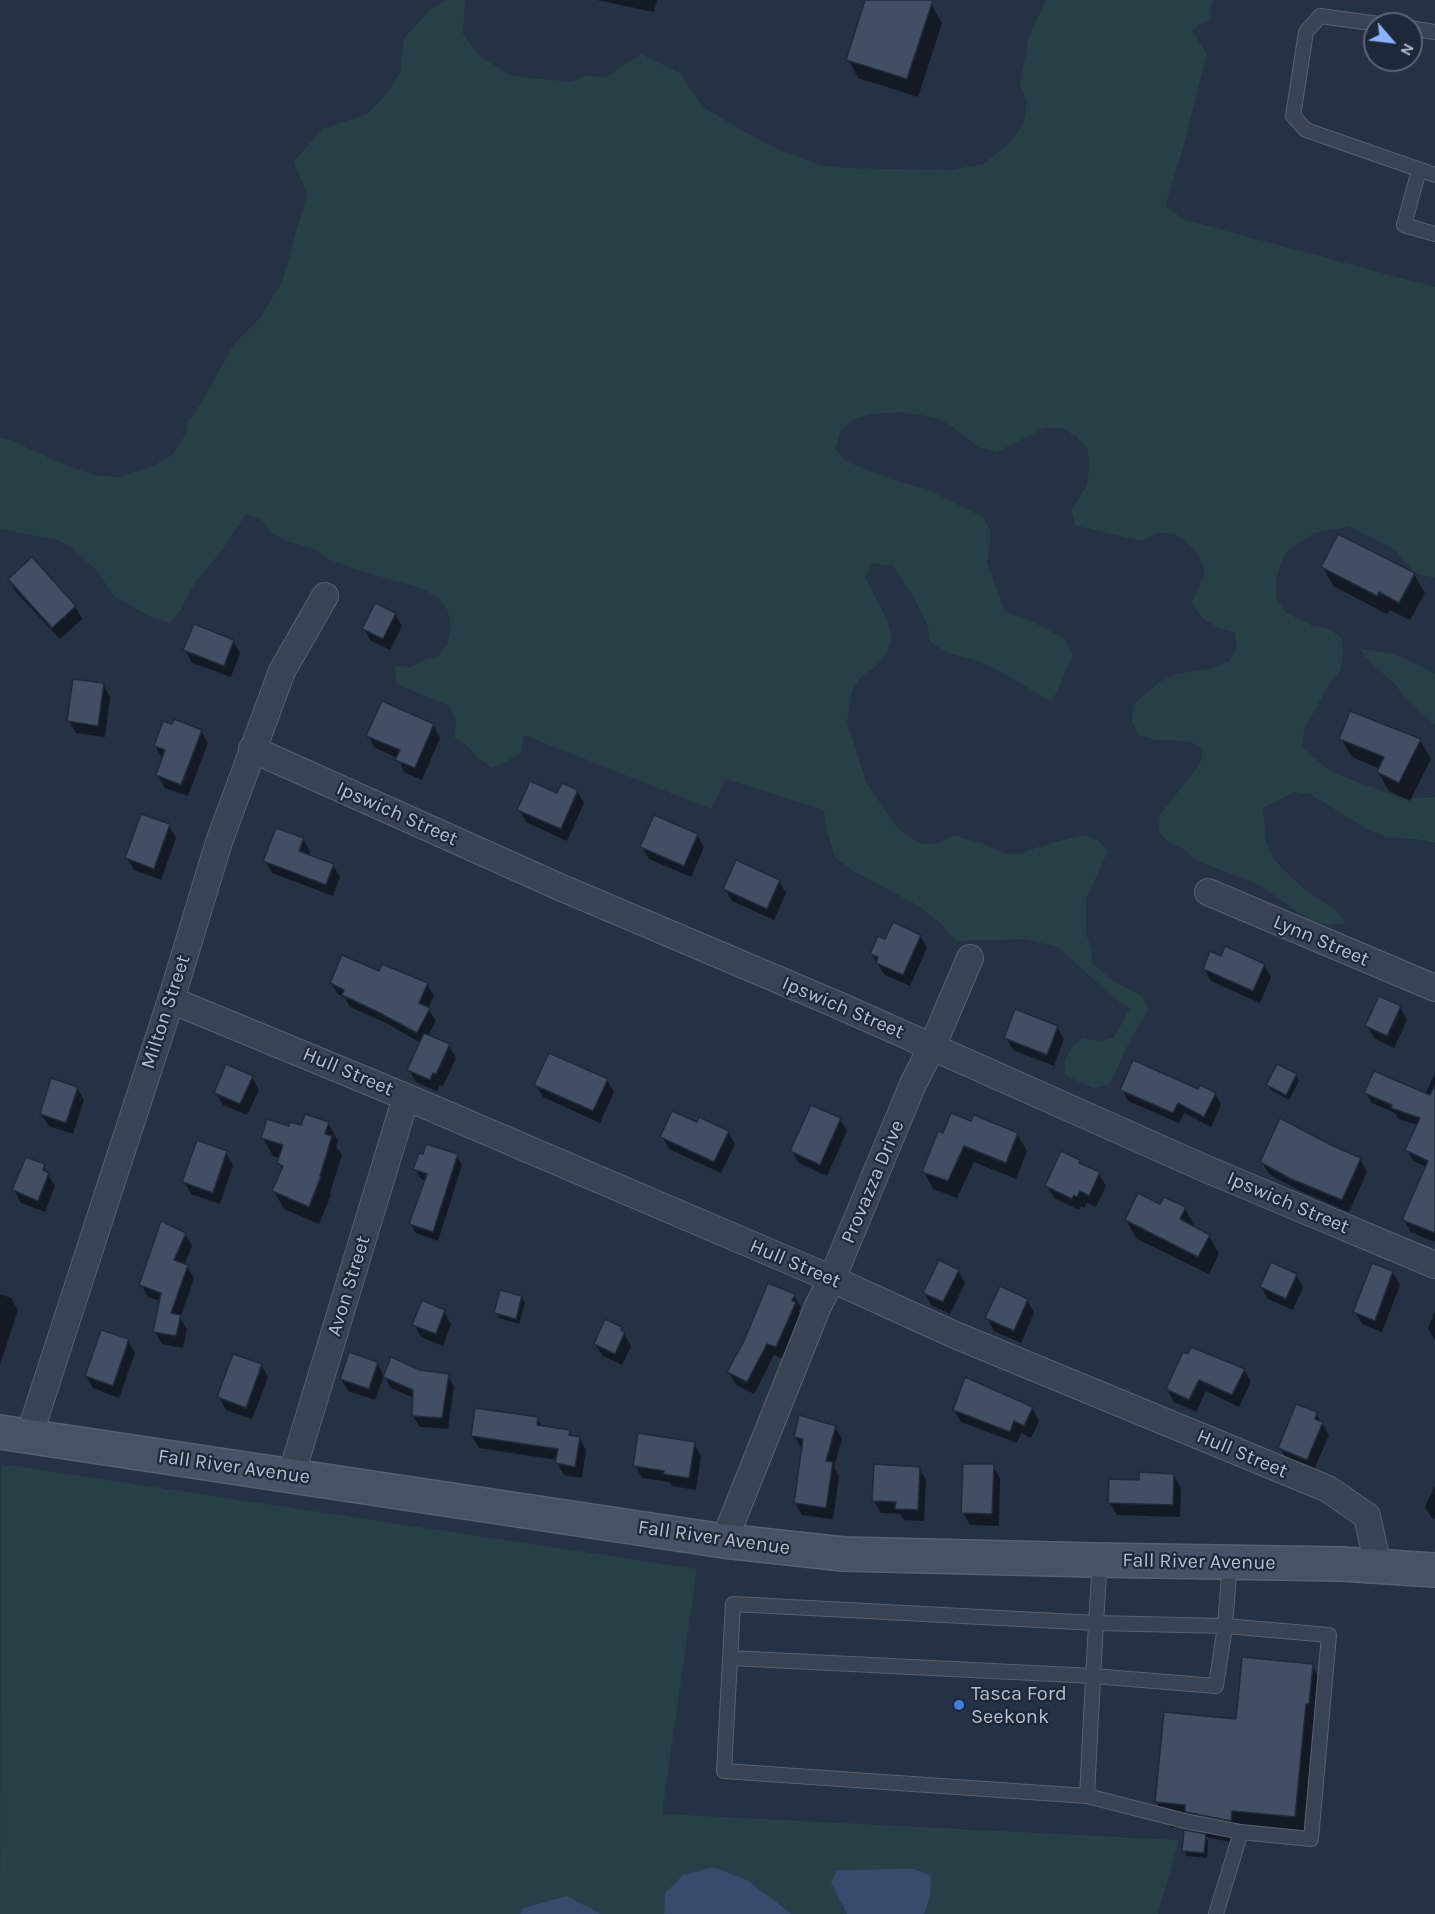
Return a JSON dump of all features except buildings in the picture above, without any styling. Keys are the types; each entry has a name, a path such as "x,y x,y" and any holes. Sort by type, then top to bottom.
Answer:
{"main road":[{"name":"Fall River Avenue","path":"15,1434 724,1541 843,1554 1341,1564 1435,1570"}],"street":[{"name":"Milton Street","path":"15,1434 171,1000 219,842 252,749 282,671 325,596"},
{"name":"Ipswich Street","path":"252,749 593,902 838,1005 1204,1168 1435,1265"},
{"name":"Lynn Street","path":"1208,892 1435,988"},
{"name":"Provazza Drive","path":"724,1541 818,1306 832,1279 970,958"},
{"name":"Hull Street","path":"171,1000 406,1097 832,1279 955,1335 1328,1489 1367,1516 1378,1566"},
{"name":"Avon Street","path":"291,1476 406,1097"}],"lane":[{"path":"1363,22 1320,16 1306,32 1293,116 1305,130 1435,175"},
{"path":"1419,170 1404,225 1435,234"},
{"path":"1087,1796 1100,1560"},
{"path":"730,1658 1093,1676 1216,1686 1225,1626 1230,1562"},
{"path":"732,1604 1096,1623 1225,1626 1329,1635 1311,1839 1241,1832 1185,1821 1087,1796 724,1771 732,1604"},
{"path":"1216,1914 1241,1832"}],"green space":[{"path":"446,0 465,0 463,34 479,56 512,76 572,82 586,75 605,78 641,54 682,74 688,87 704,107 736,127 780,150 820,165 846,168 951,170 983,164 1008,145 1023,125 1027,102 1020,84 1029,36 1046,0 1214,0 1210,7 1211,20 1198,25 1192,31 1207,54 1166,207 1185,220 1435,287 1435,578 1415,573 1395,550 1350,527 1314,533 1287,551 1276,581 1276,598 1285,612 1313,626 1329,629 1342,638 1343,656 1340,671 1329,684 1304,730 1302,747 1326,768 1339,775 1401,798 1435,797 1435,843 1387,837 1370,831 1310,794 1294,792 1263,808 1266,842 1273,858 1307,891 1335,909 1345,923 1329,925 1312,922 1258,884 1197,861 1184,849 1170,843 1158,831 1160,815 1200,764 1203,749 1189,741 1155,740 1138,735 1132,721 1134,704 1159,682 1177,674 1214,668 1229,661 1237,648 1235,632 1219,628 1202,618 1192,603 1205,572 1198,555 1186,542 1173,533 1157,533 1143,541 1076,526 1071,510 1087,485 1088,449 1076,436 1061,428 1044,428 997,452 979,448 953,427 937,418 903,412 870,414 853,420 841,430 835,449 845,461 893,480 924,488 983,517 991,532 987,563 1005,611 1035,623 1065,639 1073,655 1052,702 996,669 946,652 930,642 928,626 913,596 893,566 873,563 865,577 888,622 892,639 886,655 862,676 852,690 847,722 867,784 896,826 909,837 923,844 939,843 954,835 1004,853 1020,854 1082,835 1096,839 1108,851 1086,899 1086,934 1091,948 1092,964 1115,982 1142,996 1149,1010 1131,1038 1110,1084 1093,1088 1065,1075 1065,1060 1072,1047 1083,1038 1099,1041 1114,1038 1130,1008 1115,999 1059,948 1026,939 956,941 941,924 917,905 853,871 835,857 826,828 824,810 726,779 711,809 524,735 521,753 507,761 492,768 479,759 467,746 454,737 456,721 450,706 396,684 395,665 410,668 423,660 438,656 448,643 451,628 448,611 439,598 423,589 328,559 315,549 284,540 270,532 261,519 246,514 220,553 195,582 180,611 170,623 153,618 115,597 96,570 71,547 58,540 0,529 0,437 93,475 119,477 155,465 172,455 186,434 188,420 194,415 235,343 260,318 282,282 307,194 294,162 322,129 367,114 386,95 400,72 404,38 432,8"},
{"path":"1360,649 1392,654 1435,674 1435,725 1405,699 1396,685 1371,663"},
{"path":"1,1464 697,1569 662,1814 1179,1840 1158,1914 924,1914 930,1897 913,1869 894,1869 837,1870 843,1909 847,1914 792,1914 747,1880 713,1867 683,1875 665,1893 664,1914 601,1914 567,1896 523,1908 520,1914 0,1914"}],"water":[{"path":"713,1867 747,1880 792,1914 664,1914 665,1893 683,1875"},
{"path":"914,1869 931,1876 930,1897 924,1914 847,1914 831,1883 837,1870"},
{"path":"567,1896 601,1914 520,1914 523,1908"}],"place":[{"name":"Tasca Ford Seekonk","path":"959,1705"}]}
